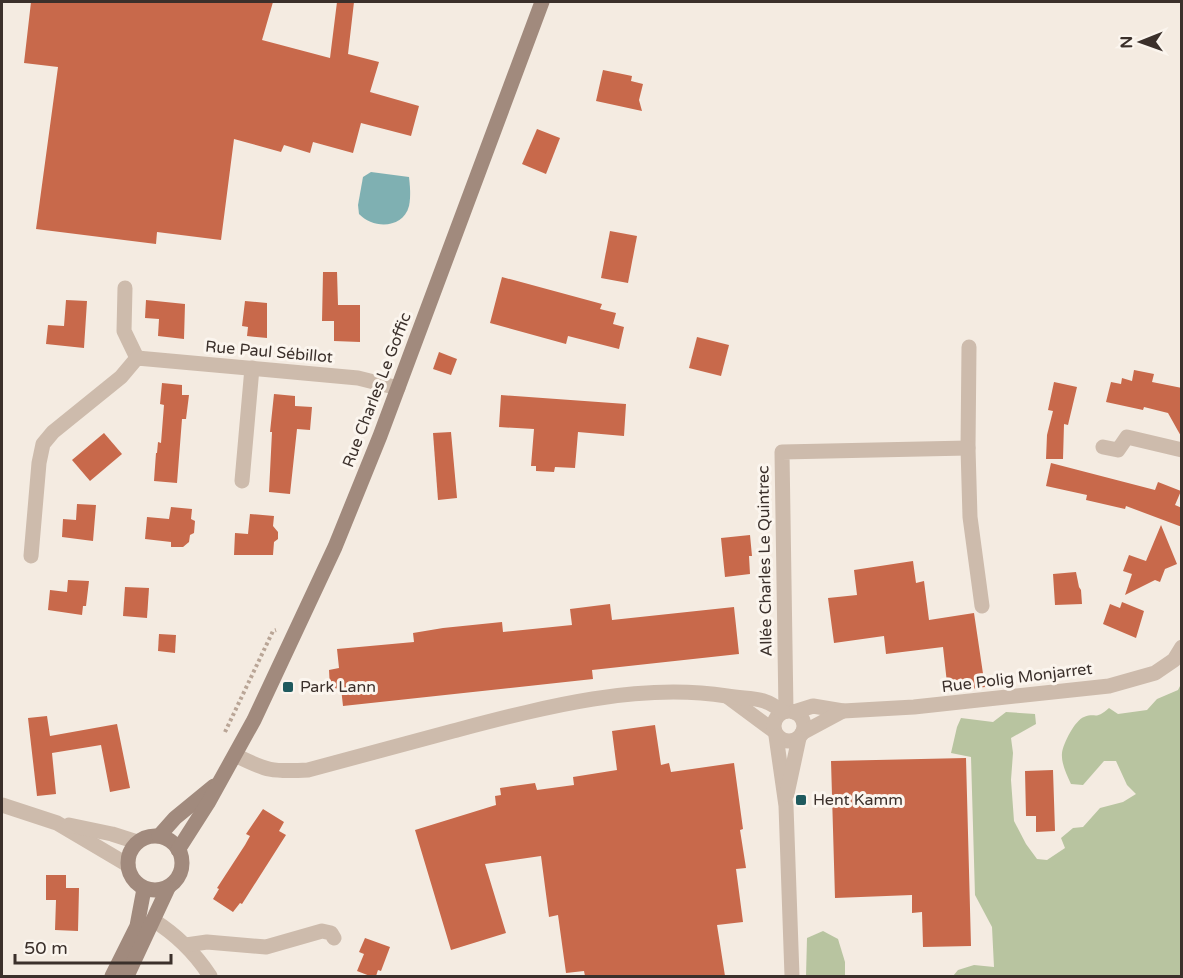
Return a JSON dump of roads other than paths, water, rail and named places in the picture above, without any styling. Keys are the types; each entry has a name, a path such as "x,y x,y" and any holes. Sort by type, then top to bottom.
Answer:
{"street":[{"name":"Rue Charles Le Goffic","path":"178,850 204,811 268,692 335,547 398,388 542,2"},
{"path":"31,556 39,463 43,444 53,432 121,377 137,358 124,331 125,288"},
{"path":"969,347 970,517 982,606"},
{"name":"Rue Paul Sébillot","path":"137,358 358,378 398,388"},
{"path":"242,482 252,368"},
{"path":"1103,447 1118,450 1126,436 1182,450"},
{"name":"Allée Charles Le Quintrec","path":"788,711 782,452 968,448"},
{"name":"Rue Polig Monjarret","path":"788,711 813,706 843,711 963,703 1108,686 1155,673 1174,660 1182,647"},
{"path":"235,755 264,769 308,770 490,721 570,703 665,693 710,693 763,700 802,719 804,729 786,806"},
{"path":"728,697 786,742 801,736"},
{"path":"788,711 775,719 775,733 786,806 792,976"},
{"name":"Rue Polig Monjarret","path":"801,736 843,711"},
{"name":"Rue Charles Le Goffic","path":"159,836 175,818 221,780"},
{"path":"2,805 57,823 112,834 137,842"},
{"path":"57,823 128,865"},
{"path":"127,976 168,888 175,881 181,869 182,862 173,843 159,836 151,836 137,842 129,855 128,865 133,880 144,889 155,891 168,888"},
{"path":"112,976 137,926 144,889"},
{"path":"153,920 176,935 210,976"},
{"path":"186,945 207,942 266,947 322,931 331,933 334,938"}],"water":[{"path":"371,172 409,177 409,206 406,214 394,223 379,224 359,214 358,205 363,177"}],"place":[{"name":"Park Lann","path":"288,687"},
{"name":"Hent Kamm","path":"801,800"}]}
